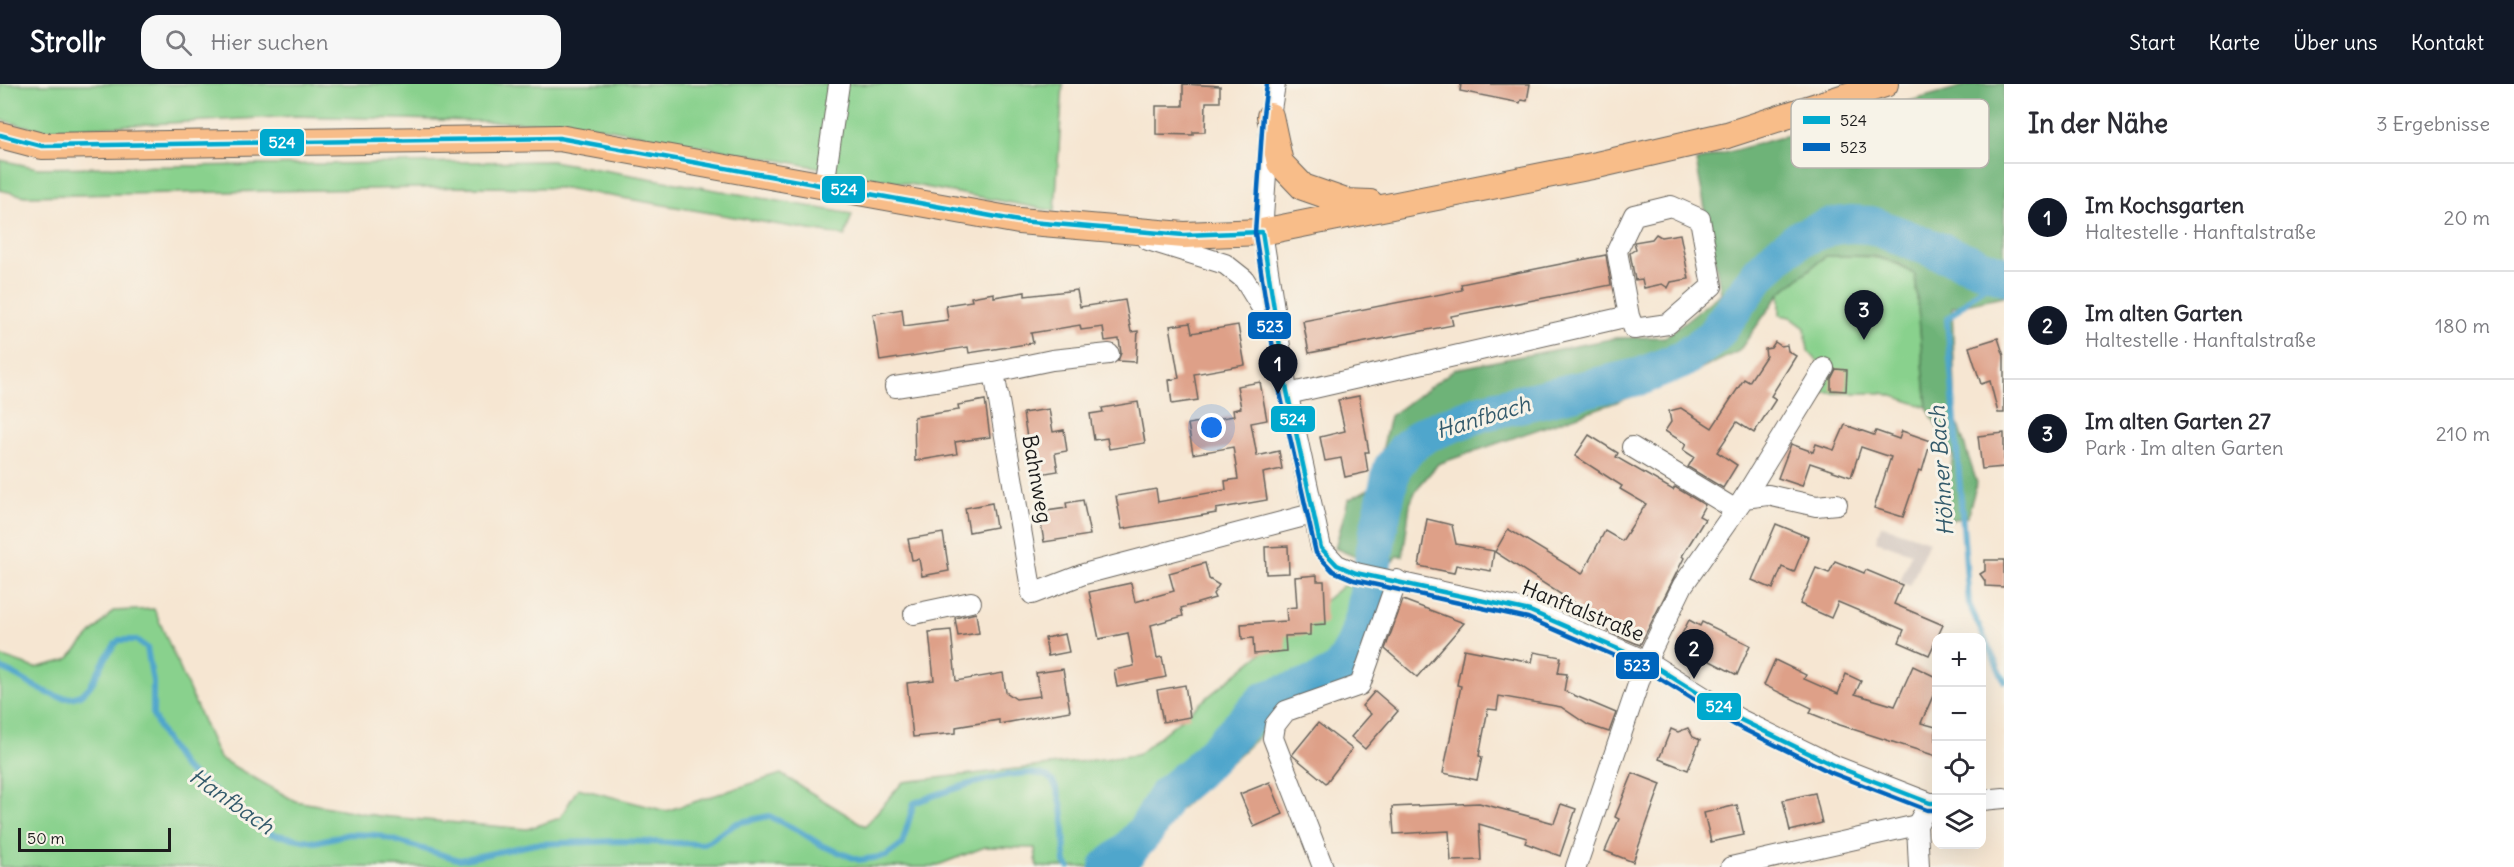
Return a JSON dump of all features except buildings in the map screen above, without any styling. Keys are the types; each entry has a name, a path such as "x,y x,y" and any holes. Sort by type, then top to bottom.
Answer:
{"main road":[{"path":"1839,99 1885,84"},
{"path":"0,135 42,146 558,138 1019,221 1184,236 1262,232 1597,165 1727,135 1791,114"},
{"path":"1270,116 1280,163 1303,187 1346,202 1400,204"}],"street":[{"path":"824,186 838,84"},
{"name":"Hanftalstraße","path":"1275,84 1270,116 1262,232 1288,394 1321,548 1337,565 1356,573 1530,611 1646,662 1739,719 1835,766 1932,803"},
{"path":"1671,206 1700,219 1713,286 1668,324 1634,329 1629,316 1617,251 1634,215 1671,206"},
{"name":"Hanftalstraße","path":"1103,230 1171,246 1225,264 1244,279 1277,333"},
{"path":"1288,394 1629,316"},
{"path":"895,387 994,372 1052,360 1109,354"},
{"path":"1576,867 1646,662 1683,585 1740,504 1824,368"},
{"name":"Bahnweg","path":"994,372 1032,594 1084,574 1312,514"},
{"path":"1632,447 1740,504 1768,495 1816,506 1838,504"},
{"path":"1323,867 1273,738 1275,725 1286,711 1360,685 1390,579"},
{"path":"914,614 970,602"},
{"path":"1986,800 2004,798"},
{"path":"1919,867 1917,825 1932,804"},
{"path":"1731,867 1917,825"}],"shaded area":[{"path":"1881,525 1929,541 1910,586 1900,582 1911,553 1876,541"}],"green space":[{"path":"0,84 1063,84 1055,211 582,124 295,116 42,130 0,120"},
{"path":"1971,84 2004,84 2004,296 1952,307 1956,419 1977,483 1967,517 1943,521 1943,498 1953,457 1927,407 1915,275 1899,264 1874,256 1826,256 1780,293 1739,351 1677,381 1438,464 1416,490 1410,504 1403,556 1398,556 1387,567 1367,562 1335,548 1348,500 1374,486 1390,416 1455,369 1616,338 1665,337 1721,293 1696,161 1791,134 1791,168 1989,168 1989,99 1917,99"},
{"path":"0,160 38,168 552,161 852,214 845,236 564,188 468,187 25,196 0,190"},
{"path":"1826,256 1862,256 1883,259 1915,275 1927,407 1883,393 1817,393 1824,368 1808,351 1805,328 1790,317 1780,315 1780,293"},
{"path":"1344,585 1376,590 1357,662 1294,704 1175,814 1127,867 1037,867 1035,848 985,847 933,867 0,867 0,656 35,668 67,660 113,611 154,609 219,758 295,801 379,816 527,829 560,818 578,788 666,811 781,774 865,826 903,782 1137,755"}],"waterway":[{"name":"Hanfbach","path":"1108,867 1126,853 1147,829 1167,795 1201,767 1265,700 1315,684 1340,671 1355,645 1364,617 1378,532 1392,468 1407,448 1425,434 1484,412 1642,376 1682,360 1712,338 1760,273 1779,254 1801,238 1829,227 1850,224 1871,225 2004,276"},
{"name":"Höhner Bach","path":"1997,274 1947,319 1969,604 2004,681"},
{"name":"Hanfbach","path":"0,668 47,693 72,698 83,693 92,683 119,640 136,640 147,648 153,682 153,715 163,736 184,768 271,834 315,842 349,834 377,835 460,860 535,844 620,841 704,844 737,823 769,816 823,846 859,860 886,856 902,844 914,803 986,780 1028,773 1043,775 1053,782 1057,790 1064,821 1065,863 1069,867"}],"transit line":[{"name":"523","path":"1267,84 1255,233 1280,393 1316,553 1333,571 1354,580 1528,618 1643,668 1735,725 1832,773 1932,810"},
{"name":"524","path":"0,135 42,146 559,138 1019,221 1184,235 1262,232 1287,391 1321,548 1337,565 1356,573 1530,611 1646,661 1739,719 1835,766 1932,803"}],"place":[{"name":"Im alten Garten 27","path":"1864,340"},
{"name":"Im Kochsgarten","path":"1278,394"},
{"name":"Im alten Garten","path":"1694,679"}]}
